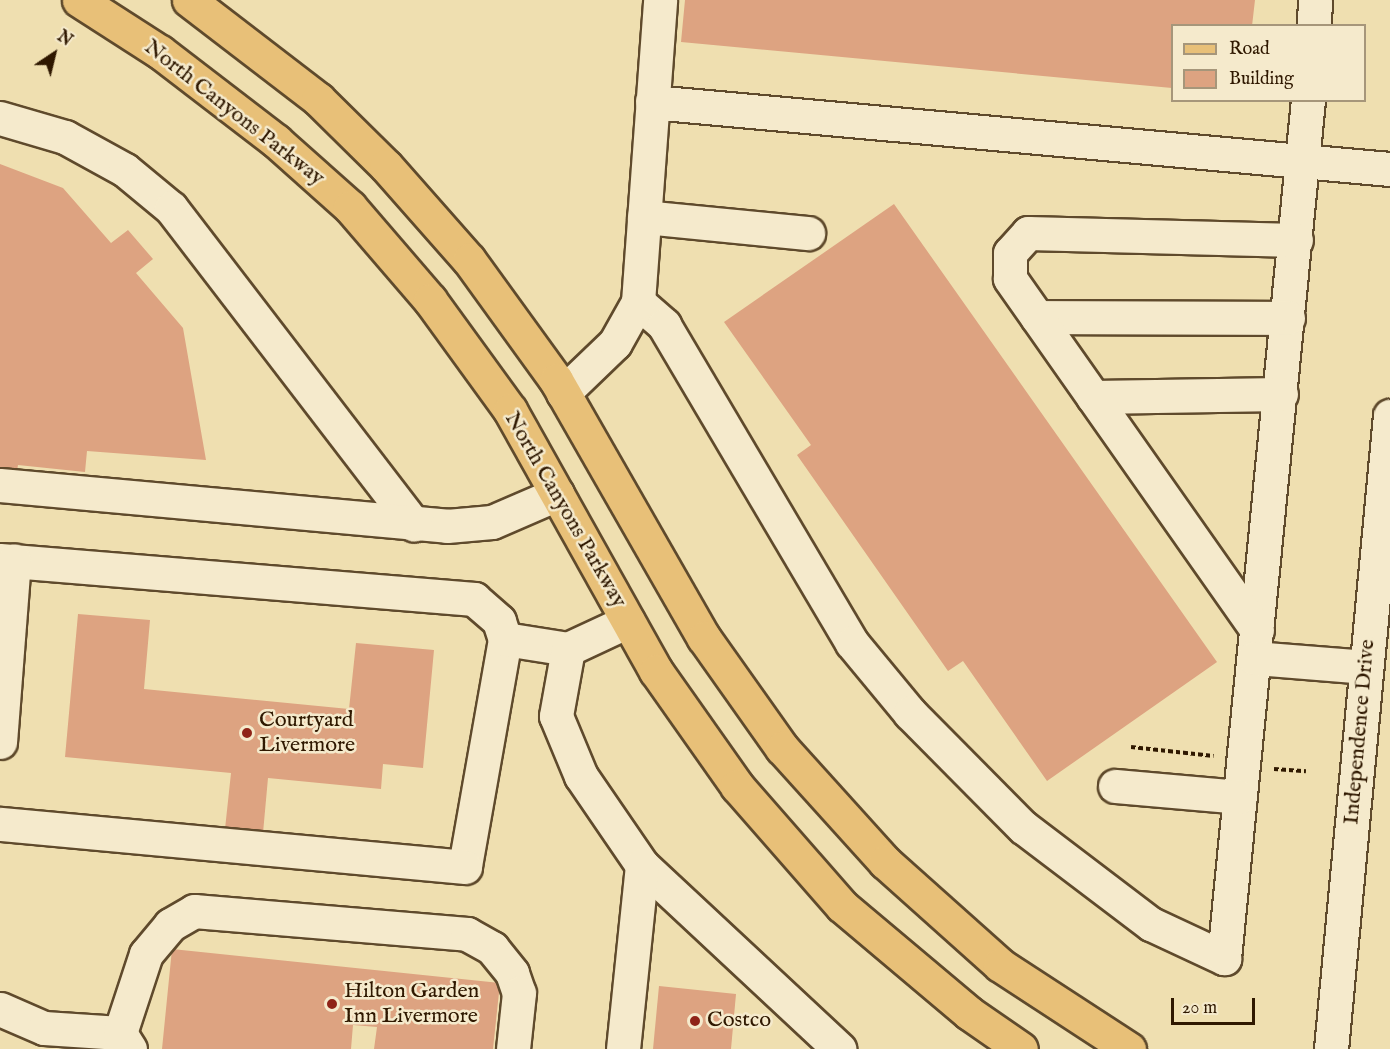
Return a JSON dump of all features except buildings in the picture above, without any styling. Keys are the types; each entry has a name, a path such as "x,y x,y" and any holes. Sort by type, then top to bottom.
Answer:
{"main road":[{"name":"North Canyons Parkway","path":"78,0 160,52 258,127 350,207 430,300 510,410 656,671 737,786 842,906 969,1013 1021,1049"},
{"path":"189,0 318,99 386,166 469,260 563,393 704,638 782,748 885,862 1000,965 1129,1049"}],"street":[{"path":"563,393 615,343 638,302 660,0"},
{"path":"1314,24 1315,0"},
{"path":"652,102 1390,169"},
{"path":"638,302 664,325 852,643 910,713 1023,827 1151,924 1224,958 1304,161 1308,102"},
{"path":"0,118 65,137 125,170 171,207 414,525"},
{"path":"644,217 808,233"},
{"path":"1296,240 1028,233 1010,253 1010,278 1093,397 1256,644 1366,667"},
{"path":"1037,317 1288,318"},
{"path":"1093,397 1281,394"},
{"name":"Independence Drive","path":"1330,1049 1366,667 1383,563 1390,416"},
{"path":"0,485 414,525 492,522 556,494"},
{"path":"0,742 7,560 474,599 499,621 505,639 465,867 0,824"},
{"path":"505,639 568,648 628,621"},
{"path":"568,648 556,716 581,776 642,865 839,1049"},
{"path":"1115,786 1240,797"},
{"path":"623,1049 642,865"},
{"path":"0,1009 44,1028 125,1041 147,954 170,925 194,911 467,933 492,948 512,973 519,993 513,1049"}],"place":[{"name":"Courtyard Livermore","path":"247,733"},
{"name":"Hilton Garden Inn Livermore","path":"332,1004"},
{"name":"Costco","path":"695,1021"}]}
